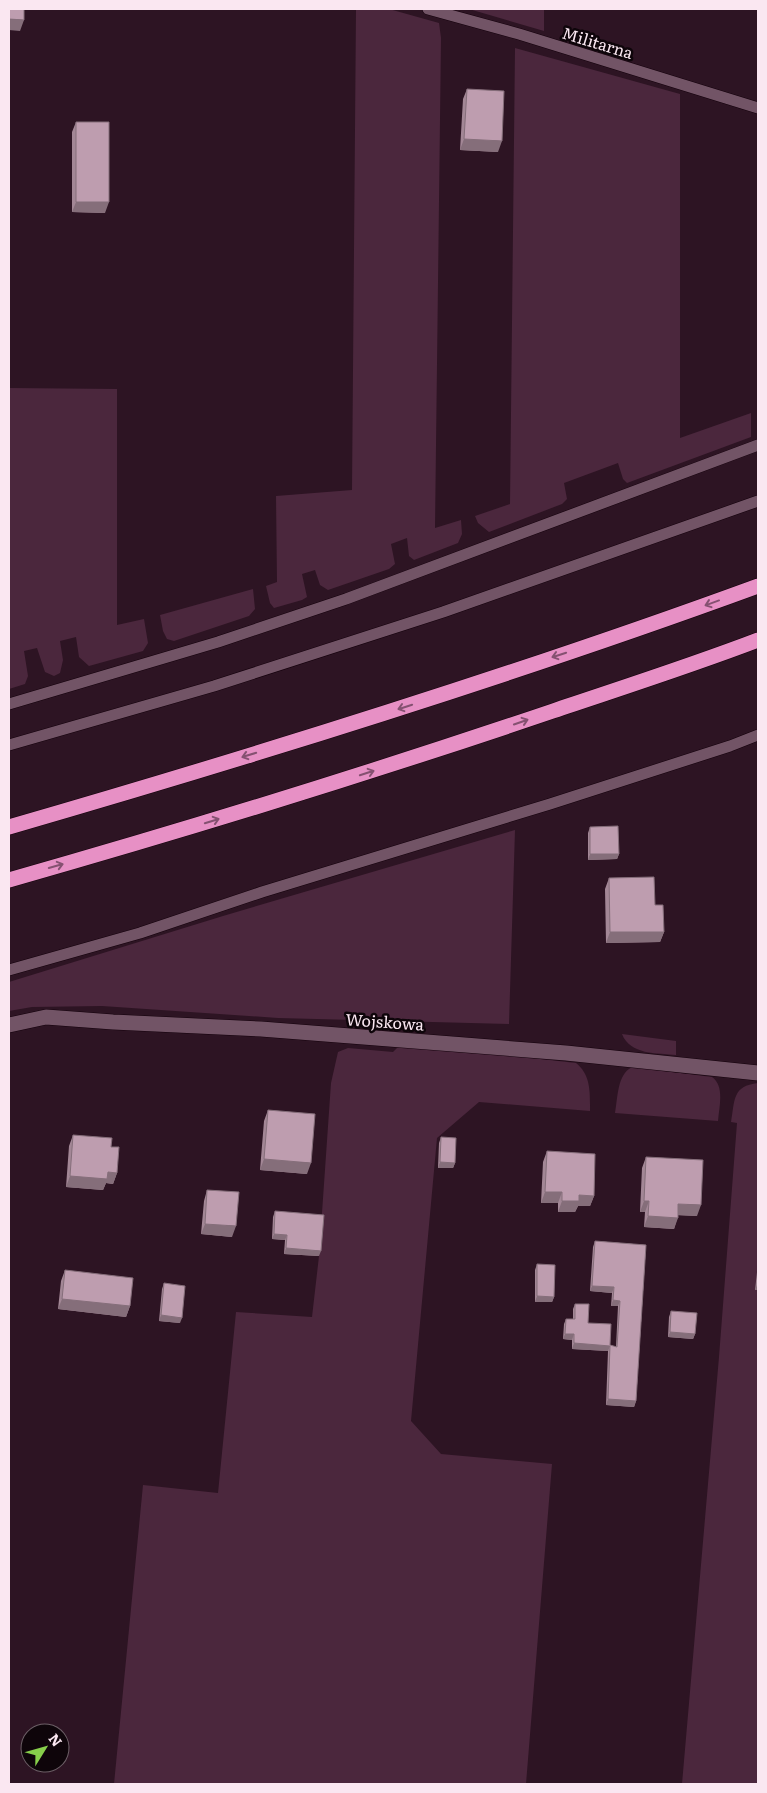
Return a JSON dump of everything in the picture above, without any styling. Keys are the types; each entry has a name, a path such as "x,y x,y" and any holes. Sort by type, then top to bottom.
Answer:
{"highway":[{"path":"9,827 140,789 400,708 674,617 758,586"},
{"path":"9,880 141,842 426,754 708,659 758,640"}],"street":[{"name":"Wojskowa","path":"9,1024 46,1017 261,1029 566,1053 758,1073"}],"lane":[{"name":"Militarna","path":"428,9 519,34 758,108"},
{"path":"9,704 218,642 346,599 758,445"},
{"path":"9,745 214,686 443,612 758,501"},
{"path":"9,970 140,933 262,892 550,804 730,746 758,735"}],"shaded area":[{"path":"356,9 389,9 439,23 441,38 435,528 461,520 462,534 458,543 414,560 409,556 407,538 391,544 395,564 389,569 328,590 320,585 315,570 302,574 307,597 274,608 270,603 266,586 277,582 276,496 352,490"},
{"path":"469,9 544,9 544,31"},
{"path":"515,48 680,94 680,438 751,413 751,437 627,483 623,479 618,463 564,483 567,499 562,504 489,532 478,523 475,516 510,504"},
{"path":"9,388 117,389 117,625 144,619 148,643 143,651 89,666 79,657 76,637 60,641 63,660 60,673 54,676 45,672 37,648 24,651 28,676 25,684 9,689"},
{"path":"253,589 255,609 249,616 174,641 167,639 163,631 160,615"},
{"path":"515,830 509,1024 278,1018 102,1006 32,1007 9,1011 9,982 223,916"},
{"path":"622,1034 676,1041 676,1055 645,1052 631,1046"},
{"path":"407,1044 576,1063 585,1073 589,1084 590,1111 479,1102 437,1138 411,1421 441,1454 552,1464 526,1784 114,1784 143,1485 218,1493 236,1312 312,1317 319,1256 331,1083 338,1052 348,1048 393,1052"},
{"path":"632,1067 712,1077 719,1086 720,1091 718,1121 615,1113 623,1075"},
{"path":"758,1083 758,1262 755,1290 758,1290 758,1784 682,1784 737,1123 731,1122 736,1095 743,1087"}],"building":[{"path":"9,9 24,9 24,20 9,19"},
{"path":"467,89 504,91 502,141 464,139"},
{"path":"76,122 109,122 109,202 76,202"},
{"path":"618,826 619,854 590,854 590,827"},
{"path":"654,877 655,905 663,905 664,932 610,932 609,878"},
{"path":"268,1110 315,1114 311,1163 264,1159"},
{"path":"73,1135 112,1138 111,1147 119,1147 117,1173 108,1172 107,1179 70,1176"},
{"path":"441,1137 456,1138 455,1163 440,1162"},
{"path":"547,1151 595,1154 594,1196 579,1195 579,1201 562,1201 562,1192 545,1192"},
{"path":"646,1157 703,1160 701,1205 678,1204 678,1218 648,1216 649,1201 644,1201"},
{"path":"207,1190 239,1192 236,1226 205,1224"},
{"path":"275,1211 324,1215 321,1251 286,1248 287,1235 274,1234"},
{"path":"595,1241 646,1245 636,1401 608,1399 610,1346 574,1343 574,1334 565,1334 566,1319 575,1319 575,1304 589,1304 588,1323 611,1324 610,1345 617,1347 620,1301 613,1300 614,1287 592,1286"},
{"path":"537,1264 555,1265 554,1297 537,1296"},
{"path":"65,1270 133,1278 130,1306 62,1299"},
{"path":"164,1283 185,1286 182,1318 161,1315"},
{"path":"671,1311 697,1313 695,1334 670,1332"}]}
